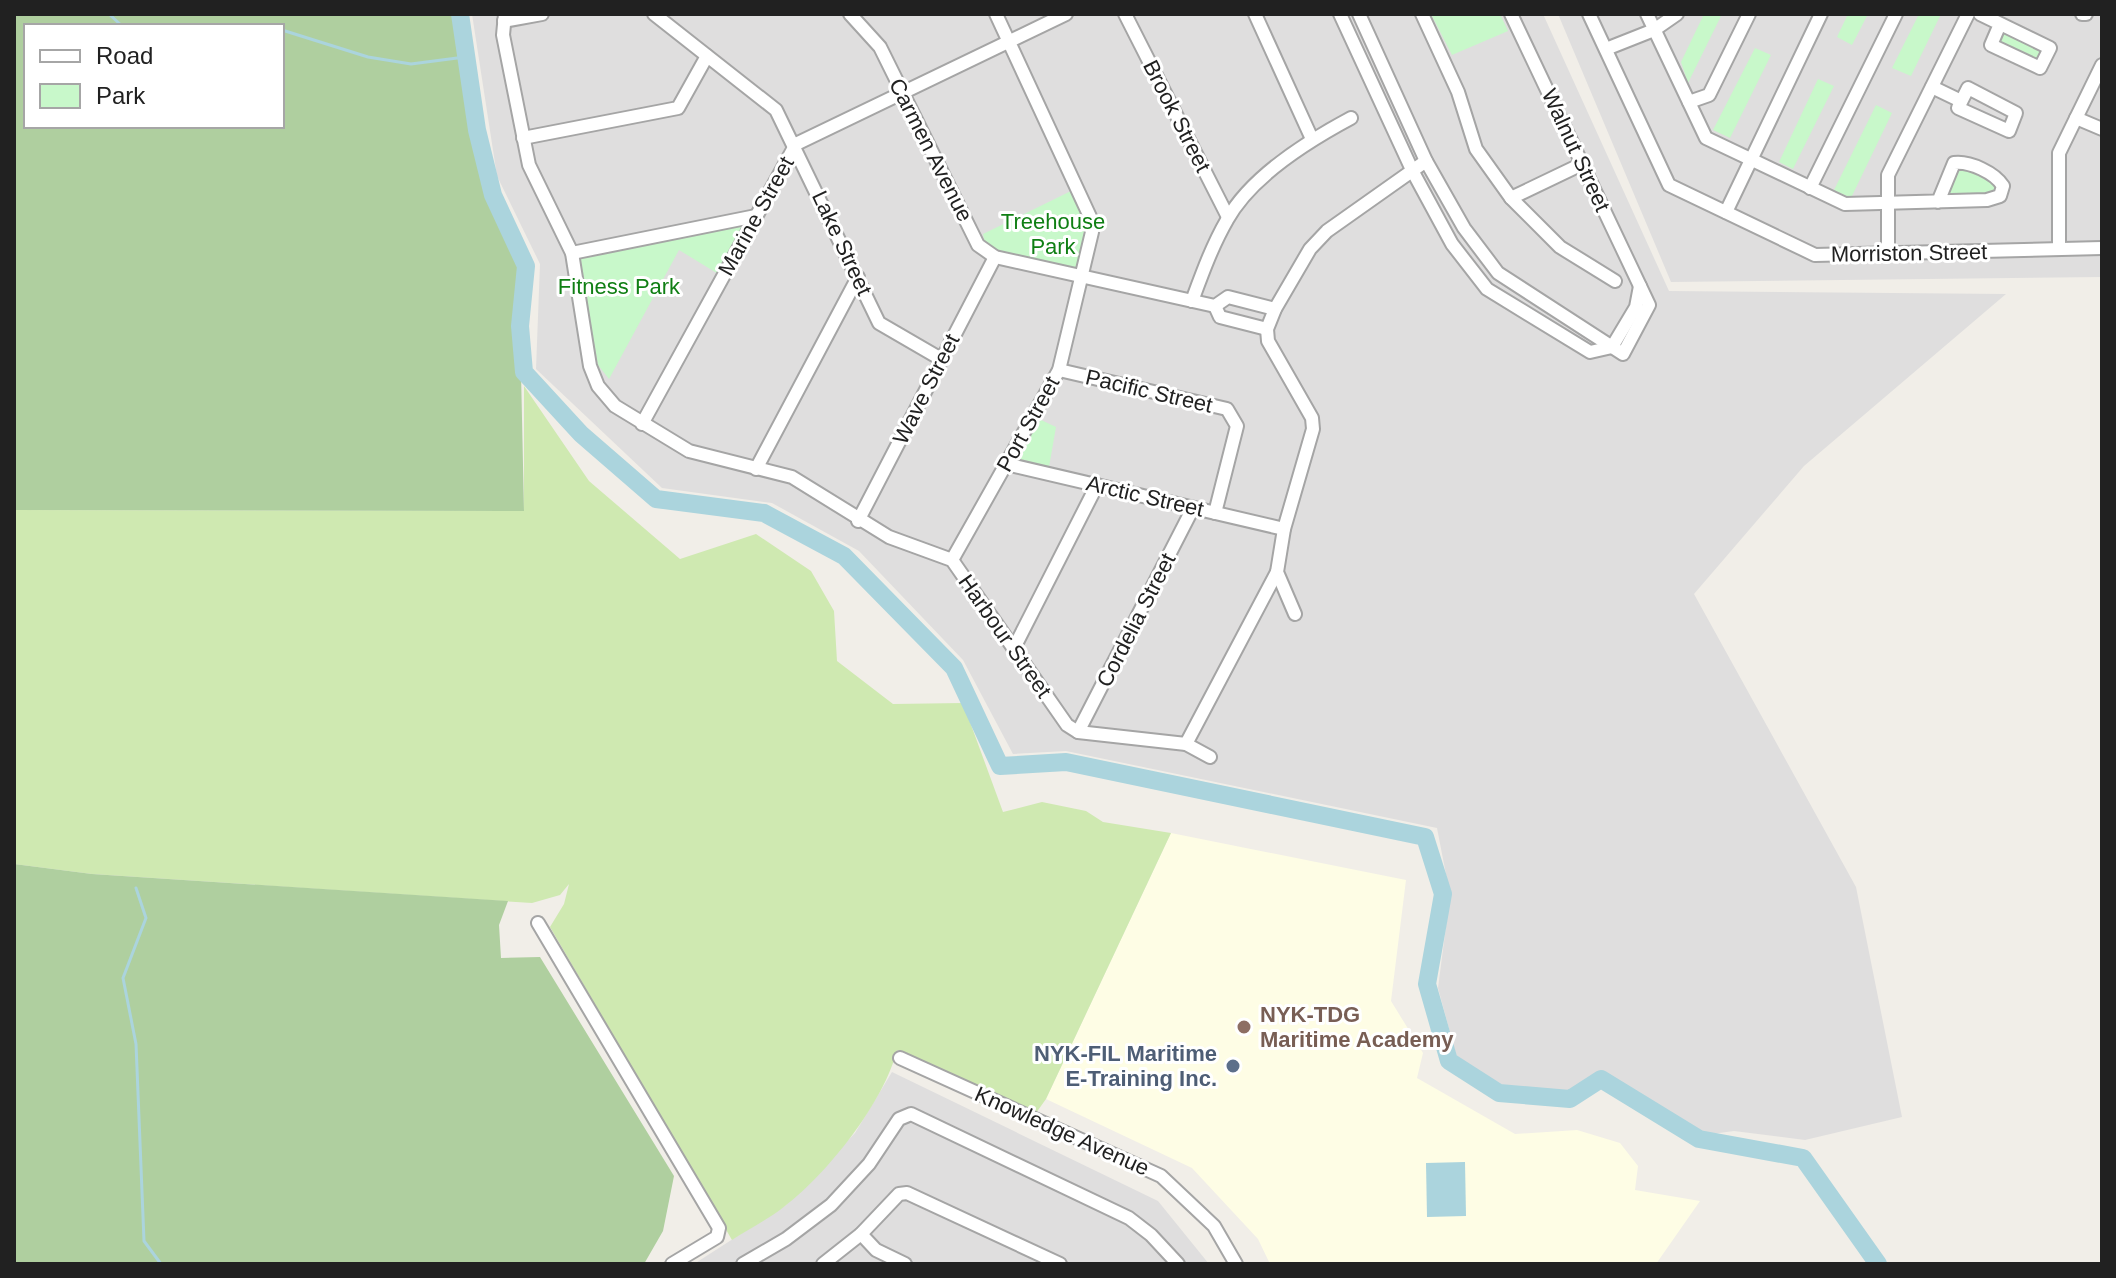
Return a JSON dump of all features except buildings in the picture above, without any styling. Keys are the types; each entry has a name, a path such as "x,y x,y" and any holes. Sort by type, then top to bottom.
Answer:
{"street":[{"path":"505,18 542,14"},
{"name":"Lake Street","path":"654,14 776,110 796,144 879,323 941,359"},
{"name":"Carmen Avenue","path":"850,14 880,47 978,245 995,257"},
{"name":"Port Street","path":"952,560 1059,370 1092,221 996,14"},
{"name":"Marine Street","path":"642,424 796,144 1066,14"},
{"name":"Brook Street","path":"1125,14 1228,217"},
{"path":"1255,14 1312,139"},
{"path":"1340,14 1413,172 1452,244 1487,289 1590,352 1618,350"},
{"path":"1359,14 1426,161 1464,228 1498,273 1618,350"},
{"path":"1422,14 1458,92 1476,149 1511,198 1560,247 1615,281"},
{"name":"Walnut Street","path":"1511,14 1649,305 1618,350"},
{"name":"Morriston Street","path":"1589,14 1669,185 1815,255 2102,248"},
{"path":"1647,14 1706,138 1845,204 1938,202 1995,199 2003,186 1999,179 1969,164 1954,163 1938,202"},
{"path":"1606,49 1654,30 1677,14"},
{"path":"1689,102 1709,95 1749,14"},
{"path":"1726,212 1821,14"},
{"path":"1810,188 1896,14"},
{"path":"1888,253 1888,175 1968,14"},
{"path":"1980,14 2050,48 2040,68 1991,45 2000,24"},
{"name":"Harbour Street","path":"505,18 503,35 529,165 572,253 590,366 598,386 615,406 689,451 792,477 858,521 905,544 952,560 1067,725 1078,732"},
{"path":"523,138 678,108 707,56"},
{"path":"2059,249 2059,153 2102,65"},
{"path":"1932,87 1961,101"},
{"path":"1968,88 2017,116 2007,131 1959,109 1961,101 1968,88"},
{"path":"1192,301 1228,217 1276,167 1312,139 1351,118"},
{"path":"2076,118 2102,129"},
{"path":"1186,744 1277,572 1284,529 1313,429 1307,405 1268,341 1267,329 1275,309 1310,249 1327,231 1426,161"},
{"path":"1511,198 1582,164"},
{"path":"572,253 756,216"},
{"path":"995,257 1215,306 1228,297 1275,309"},
{"name":"Wave Street","path":"858,521 995,257"},
{"path":"756,469 858,277"},
{"path":"1215,306 1220,317 1267,329"},
{"name":"Pacific Street","path":"1059,370 1227,409 1237,426 1215,513"},
{"name":"Arctic Street","path":"1006,464 1284,529"},
{"path":"1014,648 1097,485"},
{"name":"Cordelia Street","path":"1078,732 1193,508"},
{"path":"1277,572 1295,614"},
{"path":"1078,732 1186,744 1210,757"},
{"path":"538,923 719,1228 717,1237 672,1264"},
{"name":"Knowledge Avenue","path":"900,1058 1161,1176 1214,1226 1236,1264"},
{"path":"743,1264 786,1239 831,1205 869,1164 899,1119 911,1114 1129,1218 1151,1235 1178,1264"},
{"path":"823,1264 861,1234 899,1194 907,1193 1060,1264"},
{"path":"861,1234 876,1250 905,1264"}],"shaded area":[{"path":"472,14 1543,14 1669,291 2006,294 1804,466 1694,594 1856,887 1902,1117 1805,1140 1734,1131 1704,1135 1603,1071 1567,1092 1497,1088 1457,1058 1438,988 1450,895 1437,828 1066,751 1013,754 963,660 859,551 772,503 662,488 536,369 540,264 497,176"},
{"path":"1558,14 2102,14 2102,277 1671,282"},
{"name":"NYK-TDG Maritime Academy","path":"1171,833 1406,880 1391,1001 1423,1053 1417,1078 1515,1134 1577,1130 1620,1143 1638,1166 1635,1190 1700,1201 1656,1264 1270,1264 1258,1239 1192,1168 1046,1099"},
{"path":"892,1072 1158,1201 1209,1264 694,1264 786,1205 855,1133"}],"green space":[{"path":"14,14 460,14 477,130 493,195 526,266 520,326 524,511 14,510"},
{"path":"1431,14 1500,14 1508,31 1452,55"},
{"path":"1704,14 1722,14 1688,83 1681,62"},
{"path":"1848,14 1868,14 1852,45 1837,37"},
{"path":"1919,14 1941,14 1911,76 1892,68"},
{"path":"2002,27 2045,49 2037,64 1994,43"},
{"path":"1755,48 1771,55 1730,138 1713,130"},
{"path":"1818,79 1834,86 1793,169 1779,162"},
{"path":"1876,105 1892,113 1851,198 1834,190"},
{"path":"1963,166 1997,184 1996,192 1950,196 1945,189 1954,167"},
{"name":"Treehouse Park","path":"1071,191 1086,221 1076,271 1000,251 985,243 983,234"},
{"name":"Fitness Park","path":"750,220 720,275 679,250 609,379 598,365 579,258"},
{"path":"524,386 589,481 680,559 756,534 811,571 834,611 837,661 893,704 963,703 1003,812 1042,802 1086,811 1103,822 1171,833 1046,1099 1036,1113 897,1050 880,1092 836,1156 785,1206 732,1240 550,927 564,904 569,884 560,895 532,903 92,874 14,864 14,510 524,511"},
{"path":"1039,419 1056,427 1049,467 1016,458"},
{"path":"14,864 92,874 508,901 499,925 501,958 540,957 674,1176 663,1231 644,1264 14,1264"}],"water":[{"path":"1465,1162 1466,1216 1427,1217 1426,1163"}],"waterway":[{"path":"109,14 120,24"},
{"path":"460,14 477,130 493,195 526,266 520,326 524,372 581,434 656,499 764,513 844,556 954,668 1000,766 1066,762 1425,837 1443,894 1427,984 1449,1061 1499,1093 1570,1099 1601,1079 1699,1139 1803,1158 1878,1264"},
{"path":"284,31 368,57 411,64 465,57"},
{"path":"136,888 146,918 123,978 136,1044 144,1241 161,1264"}],"place":[{"name":"NYK-TDG Maritime Academy","path":"1244,1027"},
{"name":"NYK-FIL Maritime E-Training Inc.","path":"1233,1066"}]}
